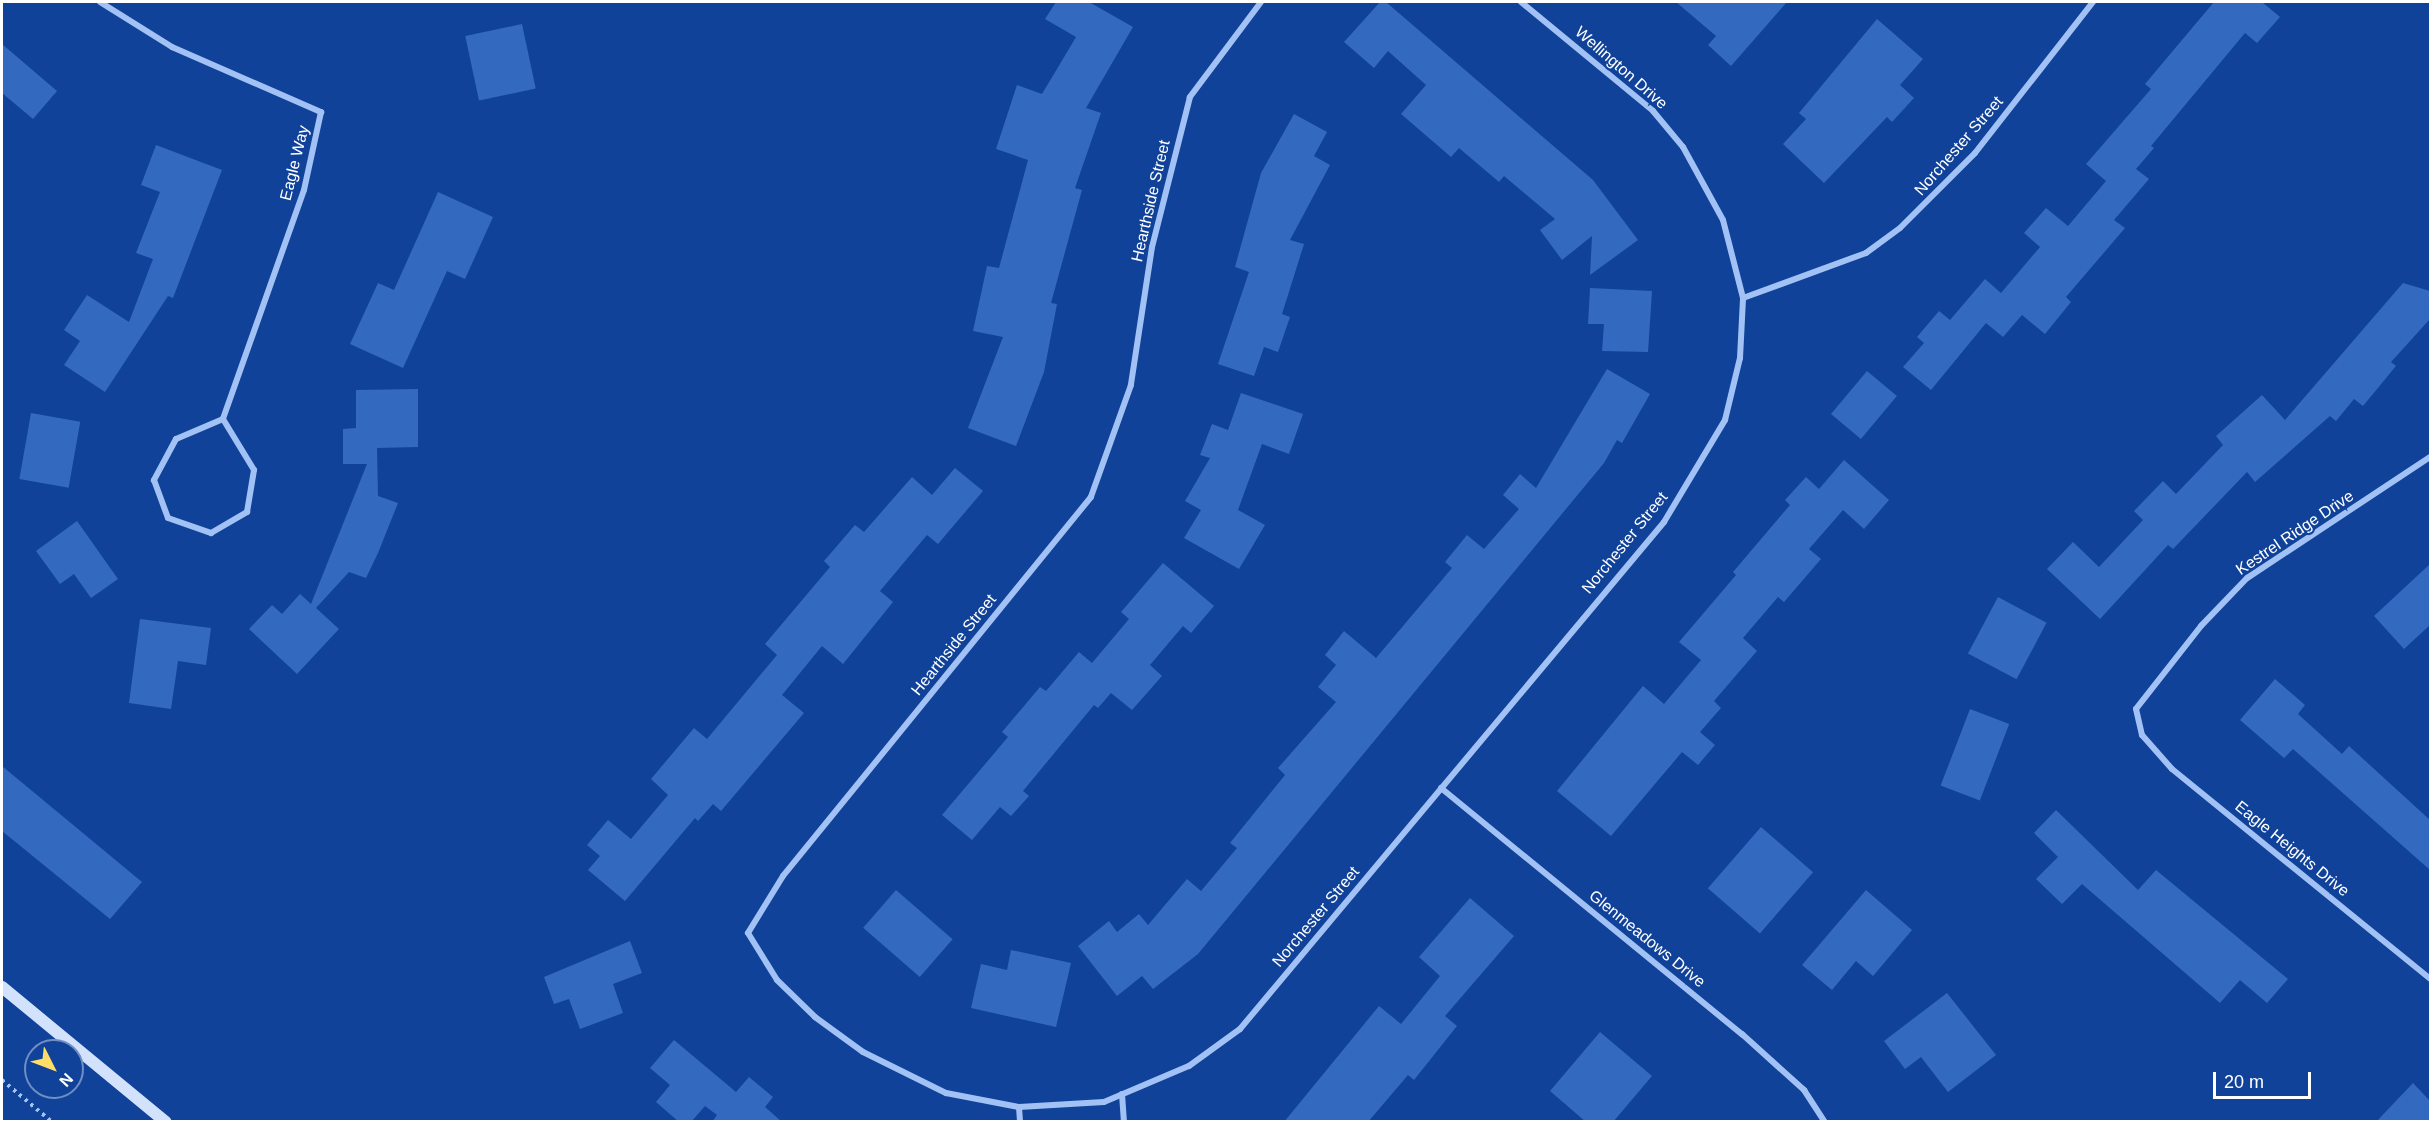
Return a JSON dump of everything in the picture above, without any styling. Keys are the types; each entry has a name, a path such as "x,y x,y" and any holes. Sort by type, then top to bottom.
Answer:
{"street":[{"name":"Eagle Way","path":"100,2 172,47 321,112 304,190 223,419"},
{"name":"Hearthside Street","path":"1063,1106 1019,1107 946,1093 863,1052 815,1017 777,980 748,933 783,876 1091,497 1131,385 1152,247 1190,97 1261,2"},
{"name":"Wellington Drive","path":"1521,2 1653,111 1683,147 1723,220 1743,298"},
{"name":"Norchester Street","path":"1063,1106 1104,1102 1189,1066 1240,1029 1664,522 1699,469 1725,420 1740,358 1743,298 1866,253 1900,228 1975,153 2093,2"},
{"path":"223,419 254,470 248,512 211,533 168,518 154,480 176,439 223,419"},
{"name":"Kestrel Ridge Drive","path":"2142,735 2136,709 2150,687 2247,578 2430,457"},
{"name":"Eagle Heights Drive","path":"2142,735 2172,769 2430,979"},
{"name":"Glenmeadows Drive","path":"1441,788 1742,1034 1803,1090 1825,1122"},
{"path":"2,987 166,1122"},
{"path":"1122,1094 1124,1122"},
{"path":"1019,1107 1020,1122"}],"path":[{"path":"2,1080 52,1122"}],"building":[{"path":"1056,2 1089,2 1133,27 1086,108 1101,113 1075,188 1082,190 1051,303 1057,304 1044,372 1016,446 968,428 1003,337 973,331 987,266 999,268 1028,160 996,149 1017,85 1042,94 1076,37 1045,19"},
{"path":"1380,2 1386,2 1593,180 1638,240 1590,275 1592,236 1562,260 1540,230 1555,219 1504,176 1499,182 1459,148 1451,157 1401,114 1426,85 1388,51 1374,68 1344,42"},
{"path":"1676,2 1787,2 1731,66 1708,45 1716,36"},
{"path":"2214,2 2262,2 2280,17 2257,43 2245,33 2151,146 2154,148 2136,169 2149,179 2114,220 2125,228 2066,297 2071,302 2045,334 2022,315 2003,337 1986,323 1931,390 1903,367 1924,343 1917,337 1939,311 1950,320 1985,279 2001,293 2040,247 2024,233 2046,208 2068,226 2106,181 2086,164 2151,89 2145,84"},
{"path":"1877,19 1923,59 1900,85 1914,98 1892,122 1887,117 1824,183 1783,144 1806,119 1799,113"},
{"path":"522,24 536,89 479,101 465,36"},
{"path":"2,44 57,91 33,119 2,93"},
{"path":"1294,114 1327,132 1314,156 1330,165 1290,240 1304,244 1282,314 1290,317 1278,352 1264,347 1254,376 1218,364 1249,272 1235,267 1261,173"},
{"path":"156,145 222,170 173,298 168,296 105,392 64,365 80,341 64,330 87,295 129,322 153,259 136,253 160,192 141,185"},
{"path":"438,192 493,217 465,279 447,271 403,368 350,344 378,283 394,290"},
{"path":"2403,283 2430,291 2430,319 2391,362 2396,366 2363,406 2354,399 2336,421 2330,416 2255,482 2247,472 2173,549 2168,545 2100,619 2047,569 2073,542 2099,567 2143,520 2134,511 2163,481 2176,494 2223,445 2216,436 2262,395 2285,420"},
{"path":"1590,288 1652,291 1648,352 1602,351 1604,324 1588,324"},
{"path":"1607,369 1650,394 1622,443 1617,440 1604,463 1198,954 1153,989 1142,976 1117,996 1078,946 1109,921 1117,932 1139,914 1148,925 1187,879 1201,891 1237,848 1230,843 1285,775 1278,768 1336,702 1318,687 1336,665 1325,655 1344,631 1376,658 1452,568 1445,562 1467,535 1484,549 1519,509 1503,495 1520,474 1536,488"},
{"path":"1867,371 1897,396 1861,439 1831,414"},
{"path":"418,389 418,447 377,448 378,496 398,503 378,553 366,578 349,572 316,608 339,629 297,674 249,629 272,605 282,614 300,594 311,604 367,464 343,464 343,429 356,428 356,390"},
{"path":"1241,393 1303,414 1289,454 1262,444 1238,510 1265,525 1239,569 1184,538 1201,510 1185,501 1210,458 1200,455 1212,424 1228,430"},
{"path":"31,413 80,422 69,488 19,479"},
{"path":"1844,460 1889,500 1864,529 1843,510 1809,549 1821,559 1784,602 1778,597 1743,638 1757,651 1714,701 1721,708 1700,732 1715,745 1698,765 1682,752 1611,836 1557,791 1643,686 1664,704 1701,660 1679,642 1736,575 1733,572 1790,505 1785,500 1806,477 1819,489"},
{"path":"955,468 983,491 938,544 927,535 880,591 893,602 843,664 822,646 782,695 804,713 721,811 713,804 698,821 695,818 625,901 588,870 600,856 587,845 608,820 631,839 668,795 651,779 694,728 707,739 777,655 765,644 830,567 824,561 855,525 864,532 912,477 932,495"},
{"path":"77,521 118,579 91,598 74,574 60,584 36,551"},
{"path":"1163,563 1214,606 1191,633 1183,626 1150,665 1162,676 1132,710 1111,693 1098,708 1094,705 1023,791 1029,796 1011,816 1000,807 972,840 942,815 1008,737 1002,732 1040,687 1046,691 1079,652 1092,663 1129,619 1121,612"},
{"path":"2430,564 2430,625 2404,649 2374,616"},
{"path":"1998,597 2047,623 2017,679 1968,654"},
{"path":"140,619 211,628 206,665 178,661 171,709 129,703"},
{"path":"2275,679 2305,705 2298,714 2342,754 2349,746 2430,820 2430,870 2293,749 2284,758 2240,720"},
{"path":"1970,709 2009,724 1980,801 1941,786"},
{"path":"2,766 142,882 110,919 2,831"},
{"path":"2056,810 2138,890 2156,870 2288,979 2267,1003 2240,980 2220,1003 2082,884 2062,904 2036,879 2058,857 2034,833"},
{"path":"1761,827 1813,872 1760,933 1708,888"},
{"path":"896,890 953,939 920,977 863,928"},
{"path":"1866,890 1912,930 1873,976 1856,961 1832,990 1802,965"},
{"path":"1470,898 1514,936 1445,1016 1457,1026 1414,1080 1408,1075 1368,1122 1284,1122 1379,1006 1401,1024 1440,976 1419,957"},
{"path":"630,941 642,973 613,984 623,1013 580,1029 569,999 554,1004 544,977"},
{"path":"1011,950 1071,963 1056,1027 971,1008 981,964 1007,970"},
{"path":"1947,993 1996,1055 1948,1092 1921,1057 1905,1069 1884,1041"},
{"path":"1600,1032 1652,1076 1613,1122 1586,1122 1550,1091"},
{"path":"674,1040 736,1092 749,1077 773,1097 765,1107 782,1122 712,1122 717,1115 705,1106 691,1122 679,1122 656,1102 670,1085 650,1068"},
{"path":"2413,1083 2430,1101 2430,1122 2376,1122"}]}
